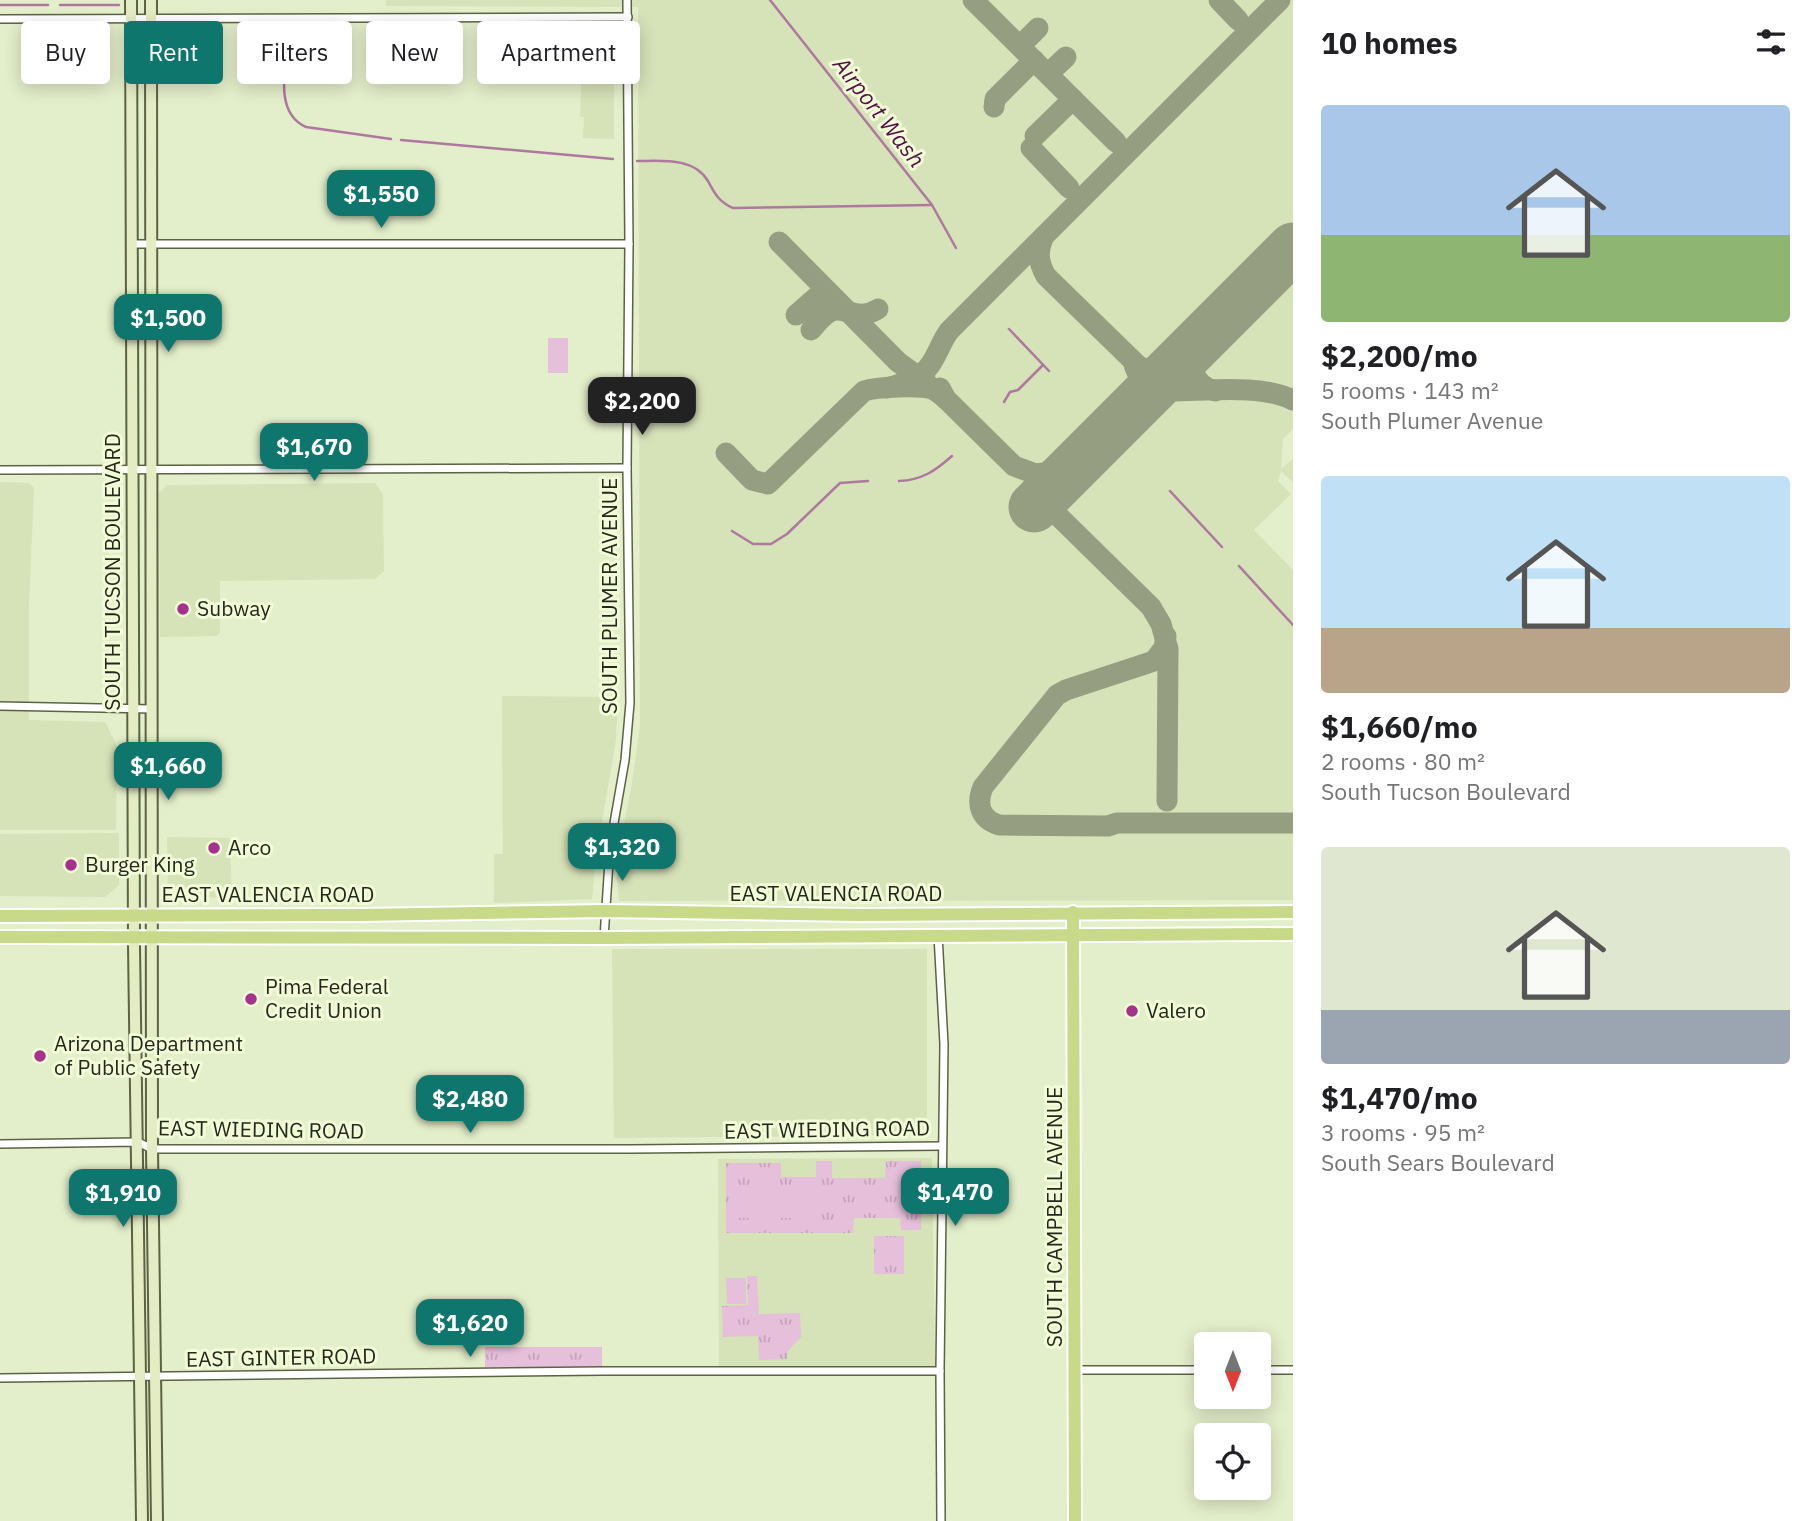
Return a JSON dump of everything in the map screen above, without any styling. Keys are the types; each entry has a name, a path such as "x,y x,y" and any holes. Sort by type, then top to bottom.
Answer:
{"main road":[{"name":"SOUTH TUCSON BOULEVARD","path":"131,0 132,709 142,1521"},
{"name":"SOUTH TUCSON BOULEVARD","path":"151,0 152,1149 157,1521"},
{"name":"EAST VALENCIA ROAD","path":"0,916 606,911 859,915 1293,912"},
{"name":"SOUTH CAMPBELL AVENUE","path":"1073,912 1075,1521"},
{"path":"361,915 362,938"},
{"name":"EAST VALENCIA ROAD","path":"0,937 1293,934"}],"street":[{"name":"SOUTH PLUMER AVENUE","path":"604,937 610,846 625,760 630,703 627,0"},
{"path":"0,19 628,17"},
{"path":"132,244 629,244"},
{"path":"0,470 627,468"},
{"path":"0,706 152,709"},
{"path":"938,935 944,1044 941,1521"},
{"name":"EAST WIEDING ROAD","path":"0,1144 138,1142 152,1149 942,1146"},
{"path":"1074,1370 1194,1370"},
{"path":"1271,1370 1293,1370"},
{"name":"EAST GINTER ROAD","path":"0,1378 603,1371 940,1371"}],"shaded area":[{"path":"386,0 1293,0 1293,429 1283,439 1281,469 1293,459 1293,482 1281,471 1278,481 1291,494 1254,530 1293,570 1293,900 619,901 617,878 621,840 640,725 638,7 386,6"},
{"path":"581,84 614,84 614,139 583,138 584,117 580,117"},
{"path":"0,482 28,483 34,488 29,606 29,720 105,722 117,746 116,830 0,830"},
{"path":"375,483 383,494 384,571 375,579 220,581 220,633 216,636 160,637 159,493 167,485"},
{"path":"502,696 618,697 616,740 596,856 592,899 494,903 494,854 503,854"},
{"path":"119,833 119,885 105,897 0,896 0,834"},
{"path":"167,837 230,838 232,898 186,897 168,885"},
{"path":"612,949 927,949 927,1135 614,1138"},
{"path":"932,1158 935,1366 719,1366 718,1159"}],"green space":[{"path":"548,338 568,338 568,373 548,373"},
{"path":"816,1161 832,1161 832,1178 885,1178 886,1161 921,1161 921,1230 901,1230 900,1218 854,1218 853,1233 726,1233 726,1163 781,1163 781,1177 816,1177"},
{"path":"738,1190 818,1191 817,1218 738,1218"},
{"path":"874,1236 904,1236 904,1274 874,1274"},
{"path":"747,1276 757,1276 759,1314 800,1313 801,1337 787,1352 787,1359 759,1360 758,1336 723,1337 722,1306 748,1305"},
{"path":"726,1278 746,1278 746,1304 727,1304"},
{"path":"485,1347 602,1347 602,1367 485,1367"}],"waterway":[{"name":"Airport Wash","path":"770,0 932,205 956,248"},
{"path":"0,5 48,5"},
{"path":"60,5 119,5"},
{"path":"284,84 289,110 295,120 306,127 391,139"},
{"path":"401,140 613,159"},
{"path":"637,161 686,164 702,173 715,194 733,208 932,205"},
{"path":"1009,329 1049,371"},
{"path":"1004,402 1010,392 1018,390 1043,365"},
{"path":"899,481 928,474 952,456"},
{"path":"732,531 753,544 771,544 787,534 840,483 868,481"},
{"path":"1170,491 1222,547"},
{"path":"1239,566 1293,625"}],"taxiway":[{"path":"973,0 1116,142"},
{"path":"1219,0 1238,20"},
{"path":"886,388 910,380 926,370 949,331 1280,0"},
{"path":"1020,46 1038,28"},
{"path":"1048,74 1066,57"},
{"path":"994,107 995,99 1034,60"},
{"path":"1035,136 1073,99"},
{"path":"1031,148 1069,188"},
{"path":"1044,236 1039,256 1046,276 1160,387 1171,391 1250,390 1293,400"},
{"path":"779,242 898,362 927,383"},
{"path":"796,315 820,294 833,298"},
{"path":"811,330 824,316 834,311 863,314 878,309"},
{"path":"1198,343 1193,358 1194,372 1201,384 1215,391"},
{"path":"1135,364 1151,370 1179,363"},
{"path":"1134,365 1140,379 1136,406"},
{"path":"726,453 752,480 768,484 864,391 898,387 926,388 934,390 946,399"},
{"path":"940,388 946,399 1014,466 1036,474 1071,470"},
{"path":"1042,500 1151,607 1161,624 1168,649 1167,801"},
{"path":"1166,636 1164,648 1154,661 1057,695 983,787 980,805 984,815 999,825 1293,823"}],"runway":[{"path":"1034,507 1293,248"}],"place":[{"name":"Subway","path":"183,609"},
{"name":"Arco","path":"214,848"},
{"name":"Burger King","path":"71,865"},
{"name":"Pima Federal Credit Union","path":"251,999"},
{"name":"Valero","path":"1132,1011"},
{"name":"Arizona Department of Public Safety","path":"40,1056"}]}
